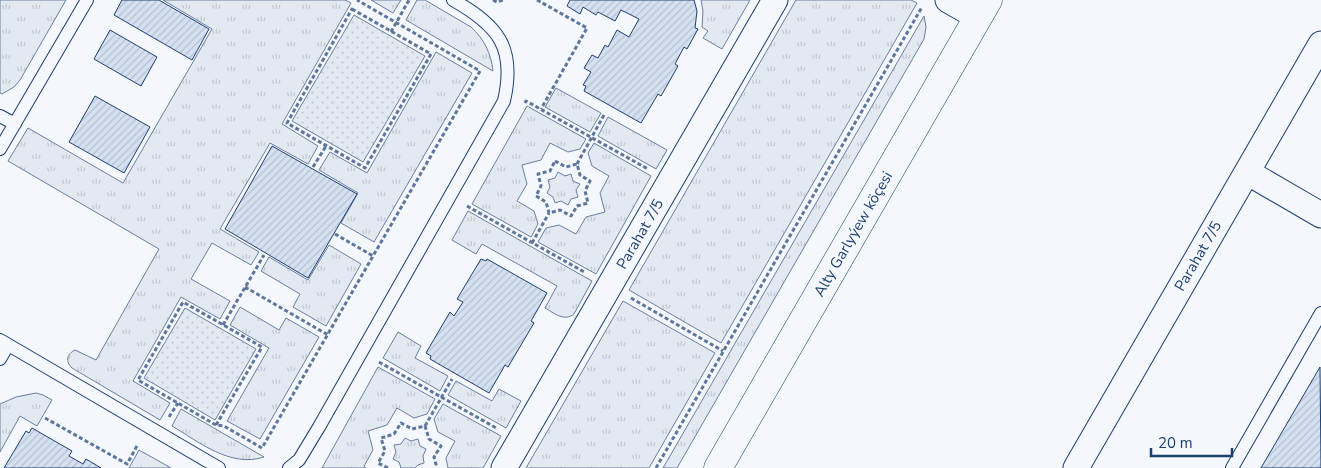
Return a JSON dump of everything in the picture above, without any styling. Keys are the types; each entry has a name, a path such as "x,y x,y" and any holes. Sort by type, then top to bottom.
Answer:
{"street":[{"name":"Parahat 7/5","path":"504,468 775,0"},
{"path":"948,0 983,9"},
{"name":"Alty Garlyýew köçesi","path":"718,468 983,9"},
{"name":"Parahat 7/5","path":"1076,468 1321,44"},
{"path":"1247,172 1321,215"}],"lane":[{"path":"0,150 87,0"},
{"path":"289,468 299,460 319,428 504,101 509,80 508,62 501,40 482,19 453,0"},
{"path":"0,116 15,124"},
{"path":"1232,468 1321,313"},
{"path":"0,359 4,342 219,468"}],"path":[{"path":"216,425 262,347 183,302 138,380 216,425 224,426 262,448 480,71 357,0"},
{"path":"391,32 409,0"},
{"path":"494,0 497,2 503,0"},
{"path":"537,0 587,28 541,109"},
{"path":"352,9 391,32 431,54 365,168 287,123 352,9"},
{"path":"656,468 921,9"},
{"path":"522,109 526,101 654,172"},
{"path":"549,213 546,202 536,196 541,186 538,174 550,172 555,161 566,167 577,164 604,115"},
{"path":"313,167 326,146"},
{"path":"532,242 549,213 560,210 571,216 577,206 588,203 585,191 590,181 580,175 577,164"},
{"path":"462,214 472,198"},
{"path":"467,206 587,274"},
{"path":"335,234 373,256"},
{"path":"223,325 264,255"},
{"path":"245,287 328,335"},
{"path":"626,295 723,351"},
{"path":"374,370 379,362 504,432"},
{"path":"437,468 434,457 440,446 428,439 425,426 452,379"},
{"path":"45,418 127,464 137,446 145,450"},
{"path":"388,468 378,463 385,451 381,438 394,434 401,423 412,430 425,426"}],"green space":[{"path":"0,0 66,0 20,80 14,87 2,94 0,93"},
{"path":"163,0 345,0 351,3 282,124 318,146 308,164 270,143 220,229 259,252 251,265 212,243 191,279 230,301 220,319 181,297 133,381 170,403 160,420 72,368 68,360 75,350 96,360 159,249 8,161 28,128 123,183 212,29"},
{"path":"371,0 401,0 393,13"},
{"path":"417,0 425,0 471,27 480,36 486,47 491,58 493,71 406,20"},
{"path":"701,0 750,0 722,49 703,38 708,31 702,27 703,11"},
{"path":"796,0 911,0 917,3 721,343 629,290"},
{"path":"354,15 425,56 363,162 292,121"},
{"path":"924,16 926,27 924,39 677,468 663,468"},
{"path":"436,52 472,73 374,242 341,223 358,193 319,170 330,152 367,173"},
{"path":"556,88 601,113 590,132 545,107"},
{"path":"527,106 586,139 580,149 568,152 550,143 541,160 522,165 527,184 517,201 534,211 538,224 531,237 472,204"},
{"path":"608,117 667,150 656,169 598,136"},
{"path":"594,143 651,176 596,274 538,242 546,228 559,225 576,234 586,217 605,212 600,193 609,176 592,166 588,153"},
{"path":"558,172 565,176 571,174 573,181 580,184 576,190 578,197 571,199 568,205 561,201 555,203 553,197 547,193 550,187 548,180 555,178"},
{"path":"468,211 592,281 574,314 563,317 545,308 557,286 482,244 476,254 452,240"},
{"path":"329,245 361,264 326,326 293,307 300,294 261,271 269,257 308,280"},
{"path":"623,301 715,353 649,468 526,468"},
{"path":"240,307 279,330 286,318 319,337 260,439 227,421 269,348 230,325"},
{"path":"185,308 256,349 215,420 144,378"},
{"path":"398,332 421,346 415,358 448,376 440,391 383,358"},
{"path":"378,367 435,399 427,414 414,418 397,408 387,425 368,431 373,450 364,466 366,468 322,468"},
{"path":"456,381 492,401 499,389 521,401 506,428 448,395"},
{"path":"36,393 52,400 37,426 20,416 0,452 0,404 16,397"},
{"path":"443,404 501,436 483,468 448,468 446,458 455,441 438,432 434,419"},
{"path":"181,409 264,457 240,459 216,452 204,446 172,426"},
{"path":"405,438 411,441 418,439 420,446 426,449 423,456 424,463 415,468 401,468 399,462 393,459 396,452 394,445 401,444"},
{"path":"139,450 171,468 129,468"}],"building":[{"path":"122,0 159,0 209,29 192,60 114,15"},
{"path":"570,0 694,0 697,11 695,28 698,29 687,49 684,47 675,64 678,66 661,96 658,94 641,123 584,91 586,86 583,85 591,72 584,68 592,55 598,58 605,45 608,47 617,30 629,37 639,19 621,10 615,21 598,12 596,15 583,7 580,14 567,6"},
{"path":"110,30 157,57 141,86 94,59"},
{"path":"95,96 150,127 124,173 69,142"},
{"path":"272,146 357,194 308,278 225,229"},
{"path":"481,259 486,261 487,259 547,293 531,321 534,323 508,367 505,365 489,393 430,359 431,356 426,353 450,312 454,316 463,302 457,299"},
{"path":"1320,367 1321,468 1261,468"},
{"path":"32,428 72,451 69,456 83,464 86,459 101,468 4,468 26,431 29,433"}]}
